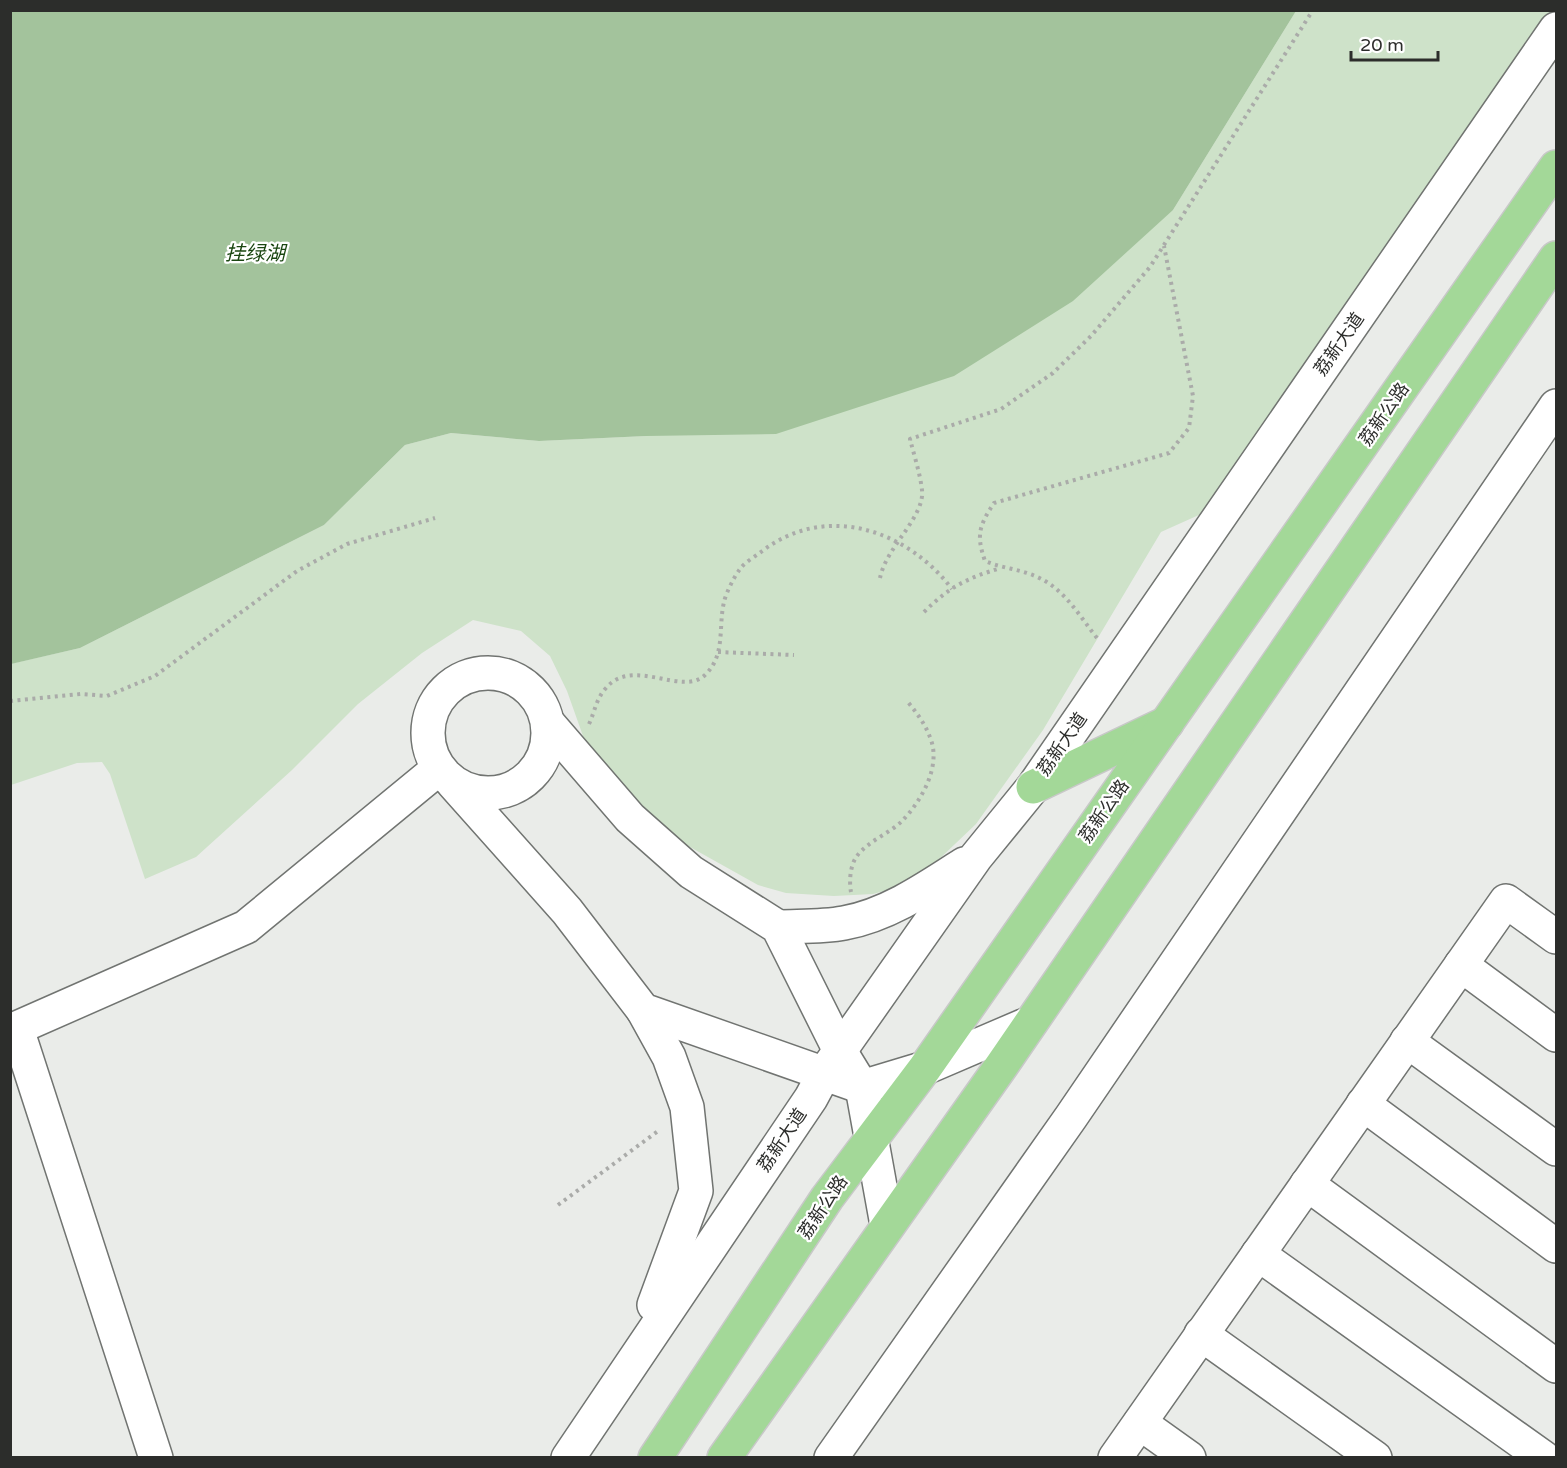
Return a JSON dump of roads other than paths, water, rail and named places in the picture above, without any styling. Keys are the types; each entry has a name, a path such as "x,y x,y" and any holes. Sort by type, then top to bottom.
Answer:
{"main road":[{"name":"荔新公路","path":"655,1458 827,1198 925,1068 1557,167"},
{"path":"724,1458 1030,1023 1557,258"},
{"path":"1032,787 1168,722"}],"street":[{"name":"荔新大道","path":"568,1458 635,1354 811,1098 832,1062 976,857 1032,787 1557,29"},
{"path":"831,1458 1071,1117 1557,406"},
{"path":"446,776 472,792 492,794 512,789 529,778 542,762 548,743 548,723 542,705 530,690 514,679 496,673 476,674 458,680 442,693 431,710 427,730 429,751 446,776 567,910 643,1010 669,1057 687,1107 696,1191 635,1354"},
{"path":"548,723 630,818 691,872 778,927 844,923 904,903 976,857"},
{"path":"156,1458 14,1030 246,927 446,776"},
{"path":"1115,1458 1506,901 1557,937"},
{"path":"778,927 832,1062"},
{"path":"1461,965 1557,1035"},
{"path":"643,1010 832,1062 862,1087 887,1225"},
{"path":"862,1087 925,1068 1030,1023"},
{"path":"1407,1041 1557,1149"},
{"path":"1362,1104 1557,1246"},
{"path":"1307,1184 1557,1366"},
{"path":"1258,1254 1544,1458"},
{"path":"1201,1334 1375,1458"},
{"path":"1140,1423 1189,1458"}],"water":[{"name":"挂绿湖","path":"10,11 1296,11 1173,210 1073,301 954,376 776,434 646,436 539,441 451,433 405,445 324,525 80,648 11,664"}]}
